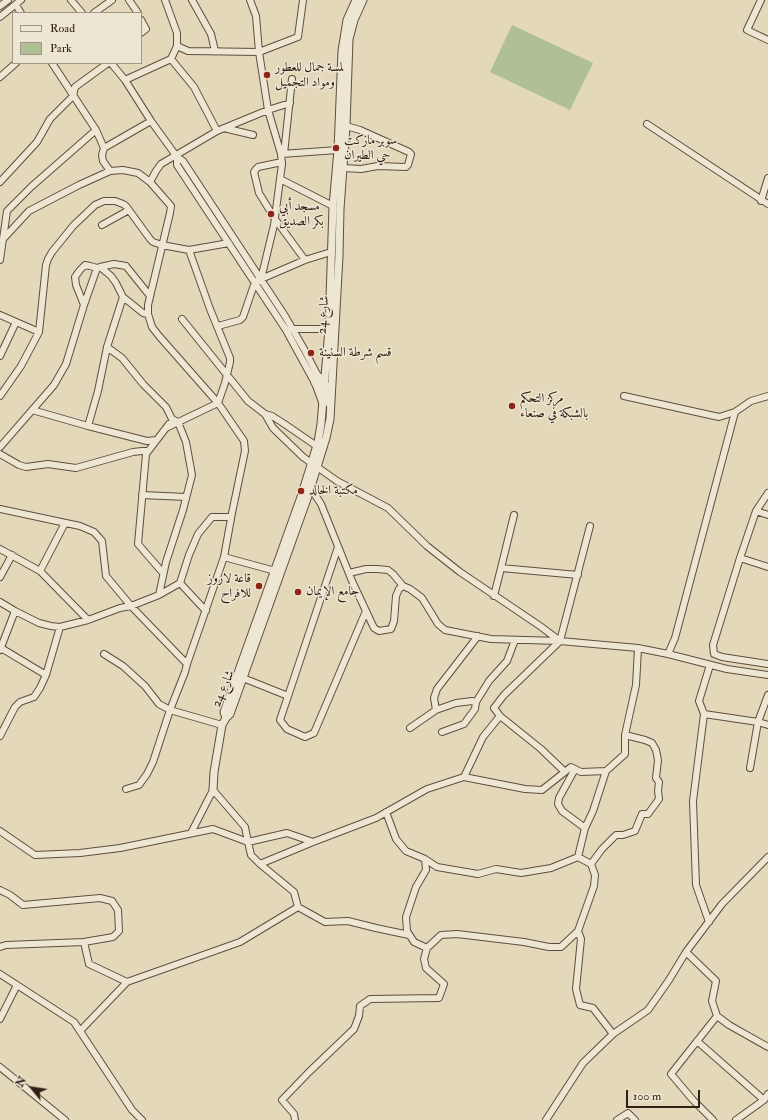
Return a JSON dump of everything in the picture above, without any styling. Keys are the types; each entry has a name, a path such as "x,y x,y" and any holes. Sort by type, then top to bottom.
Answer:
{"street":[{"path":"0,6 8,0"},
{"path":"0,17 21,0"},
{"path":"71,0 81,12"},
{"path":"95,12 112,0"},
{"path":"129,0 137,12"},
{"path":"125,80 171,59 177,46 177,33 165,0"},
{"path":"192,0 211,34 216,50"},
{"path":"250,0 256,16 259,52 268,110 283,154"},
{"path":"177,46 188,51 216,50 259,52 298,37 303,0"},
{"name":"شارع 24","path":"320,448 324,388 319,377 329,329 333,206 338,150 343,40 347,20 356,0"},
{"name":"شارع 24","path":"278,572 224,712 226,718 230,714 243,678 330,419 330,408 319,377 339,256 349,39 354,20 363,0"},
{"path":"761,0 747,30 768,40"},
{"path":"16,5 20,12"},
{"path":"142,22 146,29 142,32"},
{"path":"171,59 194,87 217,131"},
{"path":"0,77 15,64"},
{"path":"53,64 96,130 104,148 102,155 103,161 110,171"},
{"path":"0,182 37,142 50,119 73,96 76,87 108,64"},
{"path":"110,64 125,80 151,121 176,156 183,161 261,279 319,377 322,402"},
{"path":"261,279 275,219 292,79"},
{"path":"150,182 158,167 217,131 268,110 290,103"},
{"path":"104,148 151,121"},
{"path":"647,124 761,201 768,204"},
{"path":"343,168 361,169 378,166 406,167 411,154 360,130 346,126"},
{"path":"224,128 253,135"},
{"path":"0,260 7,211 31,187 96,130"},
{"path":"283,154 338,150"},
{"path":"176,156 177,165 290,330"},
{"path":"282,162 258,167 254,172 259,193 275,219 305,260"},
{"path":"4,238 29,211 110,171 123,170 138,173 150,182 171,206 148,305 148,314 152,327 218,402 244,441 245,451 224,557 187,664 186,672 170,710 153,762 147,774 139,785 126,789"},
{"path":"761,201 768,178"},
{"path":"280,179 333,206"},
{"path":"0,396 21,366 38,332 46,265 52,252 91,208 99,202 115,201 123,204 150,239 157,244 189,250 229,243"},
{"path":"102,225 129,210"},
{"path":"168,427 218,402 225,384 230,362 230,358 210,309 189,250"},
{"path":"218,326 240,320 243,317 256,282 305,260 331,252"},
{"path":"98,268 114,264 126,266 150,296"},
{"path":"84,305 76,285 75,277 84,266 90,266 98,268 110,276 116,283 123,297 143,313 148,314"},
{"path":"0,447 54,385 66,364 84,305 98,268"},
{"path":"88,426 98,390 106,348 123,297"},
{"path":"0,315 38,332"},
{"path":"182,319 248,401 265,414 284,423 320,448"},
{"path":"0,356 16,322"},
{"path":"290,330 329,329"},
{"path":"106,348 122,358 143,384 166,407 172,418 178,422 186,442 192,475 163,573 159,595"},
{"path":"324,388 330,408"},
{"path":"624,396 718,417 735,412 752,401 768,396"},
{"path":"32,410 147,441 156,440"},
{"path":"668,654 675,638 735,412"},
{"path":"265,414 273,428 291,447 314,465 337,481 388,508 427,546 460,572 540,626 560,642"},
{"path":"163,573 138,544 146,454 168,427 172,418"},
{"path":"0,454 19,465 26,467 48,464 76,468 133,452 147,452"},
{"path":"308,486 321,504 349,573 374,628 379,631 390,629 394,621 396,596 399,589 403,586"},
{"path":"768,493 756,511 713,645 714,654 722,657 768,664"},
{"path":"142,495 186,497"},
{"path":"0,509 80,526 94,532 102,541 106,576 131,606 187,664"},
{"path":"756,511 768,515"},
{"path":"494,596 514,515"},
{"path":"0,602 39,623 60,627 88,620 120,608 131,606 159,595 180,583 189,555 198,534 212,517 231,518"},
{"path":"40,571 65,523"},
{"path":"565,772 541,749 500,716 494,708 504,695 560,642 590,526"},
{"path":"338,547 280,720 287,729 305,737 314,733 366,611"},
{"path":"0,549 40,571 88,620"},
{"path":"0,577 12,555"},
{"path":"224,557 278,572"},
{"path":"740,558 768,567"},
{"path":"501,568 578,574"},
{"path":"349,573 372,569 388,570 403,586 410,589 422,598 438,624 444,630 491,639 560,642 638,648 727,669 768,675"},
{"path":"180,583 206,611"},
{"path":"15,611 0,649 46,675"},
{"path":"0,736 15,707 20,702 34,697 40,688 46,675 60,627"},
{"path":"436,710 434,698 437,689 478,636"},
{"path":"442,732 464,724 475,709 476,702 489,681 507,661 515,640"},
{"path":"578,857 585,828 593,811 606,771 625,754 625,735 636,685 638,648"},
{"path":"104,654 123,666 133,675 159,704 170,710 222,725"},
{"path":"709,922 696,884 692,802 704,714 699,701 710,665"},
{"path":"243,678 288,696"},
{"path":"750,768 758,722 768,695"},
{"path":"410,728 436,710 456,703 476,702"},
{"path":"704,714 758,722 768,725"},
{"path":"464,776 483,737 500,716"},
{"path":"191,833 213,790 214,772 222,725 226,718"},
{"path":"591,864 602,848 616,835 623,835 635,831 642,814 648,814 659,799 659,782 656,778 658,760 656,750 652,743 625,735"},
{"path":"260,864 376,818 427,789 464,776 525,789 542,790 570,767 581,772 606,771"},
{"path":"575,769 559,798 558,804 562,811 585,828"},
{"path":"213,790 245,827 251,855 294,892 298,908 325,922 348,921 409,935"},
{"path":"386,812 396,839 402,847 406,851 425,859 436,867 478,874 496,869 521,873 551,868 578,857"},
{"path":"0,830 35,855 80,853 120,848 213,829 248,842 287,833 313,842"},
{"path":"295,1120 294,1114 282,1100 354,1029 359,1016 360,1006 370,999 439,998 444,984 426,968 424,959 427,948 441,935 457,934 524,942 549,947 561,947 578,931 594,886 595,875 591,864 578,857"},
{"path":"546,1120 583,1064 614,1034 648,1010 686,952 722,904 768,857"},
{"path":"425,859 426,870 416,887 406,917 407,931 409,935 414,942 427,948"},
{"path":"0,890 23,905 41,905 100,898 112,901 118,910 119,931 113,937 84,942 6,945 0,947"},
{"path":"80,1031 127,982 240,942 298,908"},
{"path":"578,931 581,938 576,989 580,1005 593,1008 614,1034"},
{"path":"84,942 88,964 127,982"},
{"path":"686,952 716,981 712,1002 717,1016 729,1025 768,1047"},
{"path":"0,974 74,1022 132,1110 142,1120"},
{"path":"0,1019 17,985"},
{"path":"713,1120 693,1100 671,1074 717,1016"},
{"path":"697,1041 764,1100"},
{"path":"0,1068 65,1120"},
{"path":"736,1120 764,1100 768,1094"},
{"path":"616,1120 628,1113 635,1120"}],"green space":[{"path":"512,25 593,63 570,110 490,72"}],"place":[{"name":"لمسة جمال للعطور ومواد التجميل","path":"267,75"},
{"name":"سوبر ماركت حي الطيران","path":"336,148"},
{"name":"مسجد أبي بكر الصديق","path":"271,214"},
{"name":"قسم شرطة السنينة","path":"311,353"},
{"name":"مركز التحكم بالشبكة في صنعاء","path":"512,406"},
{"name":"مكتبة الخالد","path":"301,491"},
{"name":"قاعة لاروز للافراح","path":"259,586"},
{"name":"جامع الإيمان","path":"298,592"}]}
